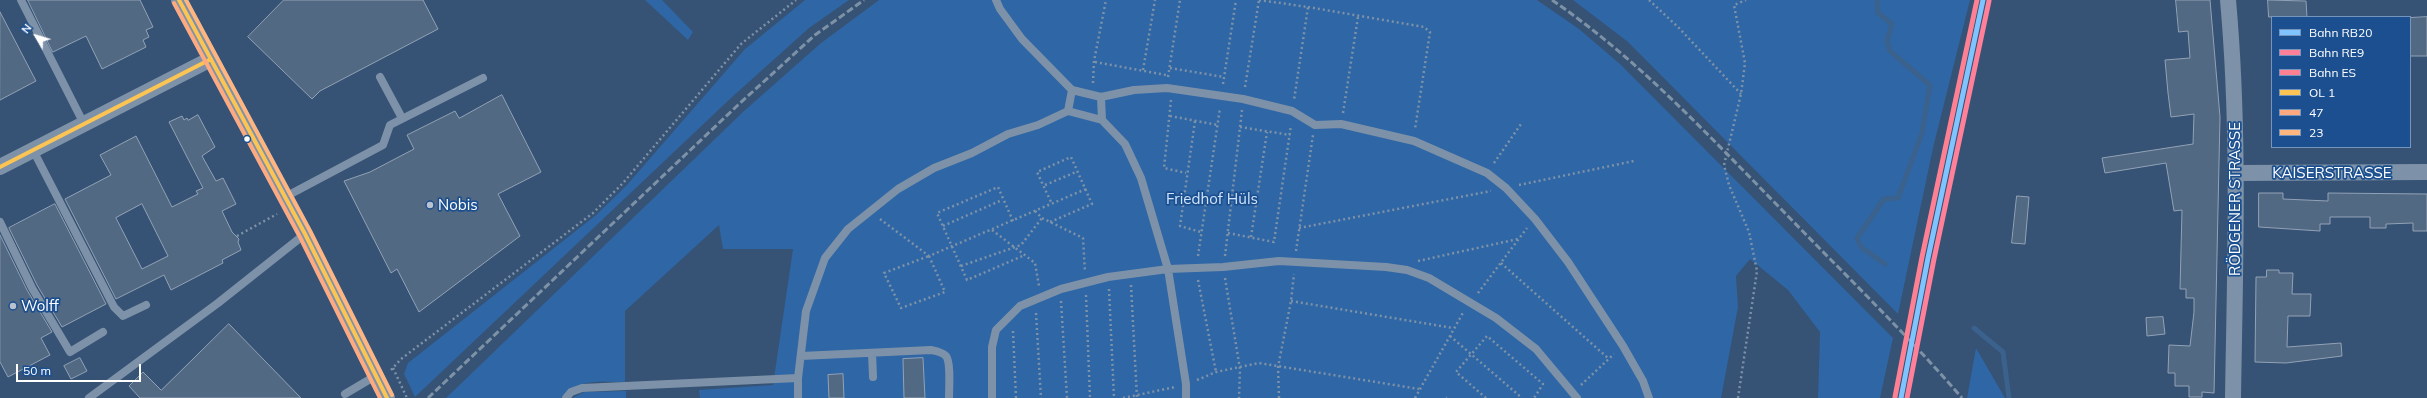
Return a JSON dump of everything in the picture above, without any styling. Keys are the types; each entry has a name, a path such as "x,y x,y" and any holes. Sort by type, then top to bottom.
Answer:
{"street":[{"path":"179,0 305,234 387,398"},
{"name":"RÖDGENER STRASSE","path":"2228,0 2235,76 2237,173 2233,398"},
{"path":"0,167 211,59"},
{"name":"KAISERSTRASSE","path":"2237,173 2427,172"}],"lane":[{"path":"21,0 84,124"},
{"path":"996,0 1000,9 1022,40 1072,90 1102,97 1134,90 1169,89 1243,99 1292,111 1315,125 1341,124 1414,141 1487,173 1506,188 1535,219 1568,262 1623,346 1643,381 1649,398"},
{"path":"380,77 402,118"},
{"path":"287,202 383,145 390,125 483,78"},
{"path":"1068,111 1072,90"},
{"path":"1102,97 1102,120"},
{"path":"798,398 798,378 806,311 826,258 848,229 898,188 934,168 972,153 1008,134 1038,125 1068,111 1102,120 1125,144 1141,178 1168,269 1186,384 1186,398"},
{"path":"33,150 114,306 123,316 146,305"},
{"path":"0,222 32,288 70,352 103,332"},
{"path":"89,398 218,303 305,234"},
{"path":"992,398 992,347 996,330 1006,318 1020,306 1060,289 1108,277 1168,269 1223,267 1279,261 1407,270 1448,288 1496,318 1536,349 1575,395"},
{"path":"801,356 931,350 941,352 946,356 948,363 949,398"},
{"path":"872,353 873,377"},
{"path":"566,398 571,392 582,388 798,378"},
{"path":"344,394 378,379"}],"path":[{"path":"378,379 393,368 401,359 593,213 623,183 740,44 796,0"},
{"path":"1092,94 1094,62 1106,0"},
{"path":"1143,70 1155,0"},
{"path":"1180,0 1169,75 1170,116 1164,168 1186,173"},
{"path":"1216,372 1196,268 1236,0"},
{"path":"1239,398 1240,369 1223,267 1243,99 1259,0 1424,26 1430,32 1414,141"},
{"path":"1649,0 1679,28 1741,94"},
{"path":"1738,398 1758,272 1749,232 1729,184 1724,166 1741,94 1745,62 1734,5 1746,0"},
{"path":"1228,233 1274,242 1308,7"},
{"path":"1341,124 1358,16"},
{"path":"1094,62 1169,75"},
{"path":"1170,68 1224,77"},
{"path":"1170,116 1218,126"},
{"path":"1195,121 1186,173 1180,226 1201,232"},
{"path":"1487,173 1520,124"},
{"path":"1240,127 1290,135"},
{"path":"1251,237 1267,132"},
{"path":"1050,222 1092,204 1086,189 1076,172 1071,157 1038,172 1045,185 1051,202"},
{"path":"1299,228 1506,188 1634,161"},
{"path":"1045,185 1076,172"},
{"path":"1013,221 1002,200 998,187 937,213 967,280 1025,254"},
{"path":"870,211 929,256 945,292 901,308 884,273 929,256 952,245 992,230 1051,202 1086,189"},
{"path":"944,226 1002,200"},
{"path":"237,236 287,202"},
{"path":"961,266 1014,246 1021,245 1042,218"},
{"path":"992,230 1035,263 1038,298 1040,398"},
{"path":"1407,270 1418,260 1518,238"},
{"path":"1501,263 1609,359"},
{"path":"1130,274 1137,398"},
{"path":"1108,277 1114,398"},
{"path":"1060,289 1067,398"},
{"path":"1291,301 1453,328"},
{"path":"1012,314 1016,398"},
{"path":"1450,336 1522,398"},
{"path":"1486,398 1456,372 1487,336 1543,384 1534,398"},
{"path":"1575,395 1623,346"},
{"path":"1123,398 1186,384 1216,372 1240,369 1259,363 1419,389"},
{"path":"393,368 407,398"}],"green space":[{"path":"645,0 662,0 693,32 688,40"},
{"path":"805,0 849,0 809,28 731,98 415,397 404,374 408,363 596,215 626,186 745,49"},
{"name":"Friedhof Hüls","path":"879,0 1537,0 1579,29 1620,64 1893,338 1880,398 1818,398 1820,332 1788,290 1750,259 1736,276 1738,307 1721,398 700,398 699,390 773,385 793,249 723,249 719,225 625,311 625,382 590,382 582,384 574,387 561,398 446,398 744,111 821,43"},
{"path":"1573,0 1970,0 1933,148 1898,314 1628,42"},
{"path":"1976,348 2005,398 1967,398"},
{"path":"626,391 626,398 572,398 584,392"}],"building":[{"path":"28,0 140,0 153,27 146,30 149,37 143,40 146,47 102,69 86,36 53,52"},
{"path":"284,0 423,0 438,29 320,91 312,99 248,37"},
{"path":"2176,0 2210,0 2220,117 2214,393 2202,392 2202,397 2189,397 2189,386 2175,386 2175,373 2168,373 2169,345 2190,346 2194,298 2186,298 2186,289 2180,289 2182,210 2174,211 2166,163 2105,173 2102,158 2193,144 2194,114 2171,117 2168,93 2165,60 2190,58 2188,31 2179,32"},
{"path":"2268,0 2306,1 2307,16 2269,17"},
{"path":"0,12 36,81 0,100"},
{"path":"2427,17 2427,56 2411,56 2411,18"},
{"name":"Nobis","path":"502,95 541,172 498,194 520,236 419,312 397,269 391,273 344,181 370,172 414,149 407,135 455,111 459,118"},
{"path":"198,115 215,147 202,156 216,181 223,178 236,204 222,211 232,232 239,239 238,242 241,250 222,260 223,263 171,290 164,275 116,299 65,199 111,175 100,155 136,136 172,207 198,194 196,191 203,188 169,122 182,116 184,120 187,118 188,120","holes":["142,204 168,256 142,269 116,218"]},
{"path":"2259,193 2283,193 2283,199 2328,201 2328,193 2427,194 2427,231 2413,231 2413,223 2386,224 2386,228 2370,228 2370,217 2330,217 2330,224 2320,224 2320,231 2259,227"},
{"path":"2017,196 2029,197 2025,244 2012,243"},
{"path":"55,204 106,304 62,327 37,285 9,228"},
{"name":"Wolff","path":"0,235 27,290 52,332 41,338 50,355 8,377 0,362"},
{"path":"2267,270 2279,270 2279,273 2293,273 2292,294 2311,294 2310,316 2288,316 2287,347 2341,343 2342,356 2286,363 2255,362 2256,277 2266,277"},
{"path":"2163,317 2165,334 2147,336 2146,318"},
{"path":"229,324 301,398 140,398 129,386 143,372 161,390"},
{"path":"80,358 87,371 71,379 64,366"},
{"path":"923,358 925,398 904,398 903,359"},
{"path":"843,374 844,398 829,398 828,375"}],"waterway":[{"path":"1877,0 1878,13 1892,24 1887,41 1890,51 1930,85 1922,133 1898,198 1884,199 1857,238 1861,247 1885,264"},
{"path":"1974,328 2003,352 2009,398"}],"railway":[{"path":"428,398 738,105 815,35 864,0"},
{"path":"1552,0 1614,47 1672,99 1873,302 1962,398"}],"rail line":[{"name":"ES","path":"1895,397 1922,257 1977,0"},
{"name":"RB20","path":"1901,398 1928,258 1983,0"},
{"name":"RE9","path":"1907,398 1934,259 1989,1"}],"transit line":[{"path":"179,0 305,234 387,398"},
{"name":"23","path":"186,0 310,231 392,395"},
{"name":"47","path":"174,3 300,237 380,398"},
{"path":"0,167 211,59"}],"place":[{"name":"Nobis","path":"430,205"},
{"name":"Wolff","path":"13,306"}]}
